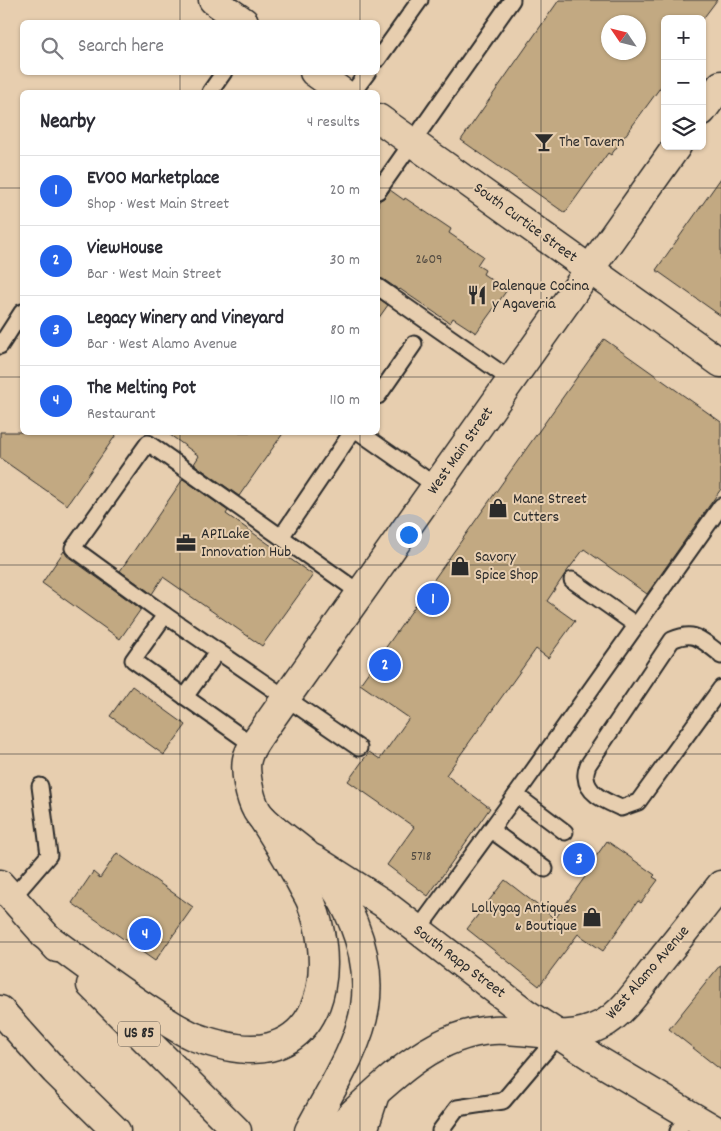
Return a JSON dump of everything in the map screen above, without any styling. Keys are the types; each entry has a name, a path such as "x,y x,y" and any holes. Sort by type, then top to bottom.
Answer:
{"main road":[{"path":"213,0 241,20"},
{"path":"318,75 339,90"},
{"path":"706,106 721,85"},
{"name":"South Curtice Street","path":"380,119 721,363"},
{"name":"West Main Street","path":"250,751 285,698 674,150"},
{"name":"South Rapp Street","path":"250,751 248,788 256,811 263,819 307,854 383,903 484,983 559,1036 594,1058 683,1122 717,1131"},
{"path":"44,935 128,997 175,1027 193,1036 220,1044 250,1049 269,1047 280,1042 296,1033 309,1020 317,1005 323,970 322,948 313,905 263,819"},
{"path":"307,854 328,878 349,914 364,956 366,982 365,1007 358,1036 309,1131"},
{"name":"West Alamo Avenue","path":"559,1036 590,1030 603,1024 620,1010 721,885"},
{"name":"US 85","path":"6,891 108,1004 236,1131"},
{"path":"0,1010 116,1131"},
{"path":"334,1131 400,1070 430,1050 461,1036 493,1030 559,1036"},
{"path":"77,1092 98,1131"},
{"path":"363,1131 375,1094"}],"lane":[{"path":"380,56 420,0"},
{"path":"380,188 512,0"},
{"path":"211,90 222,75"},
{"path":"354,90 366,75"},
{"path":"380,288 511,380"},
{"path":"0,346 20,315"},
{"path":"380,393 414,344"},
{"path":"281,537 350,435"},
{"path":"363,435 436,486"},
{"path":"358,748 218,652 73,548 148,443 360,593"},
{"path":"417,931 721,506"},
{"path":"572,580 636,624"},
{"path":"165,614 133,660 185,698 250,751"},
{"path":"721,656 698,637 685,634 672,640 588,765 586,777 592,791 604,800 621,808 638,802 716,708 721,688"},
{"path":"185,698 218,652"},
{"path":"6,891 49,855 40,786"},
{"path":"516,795 565,832"},
{"path":"491,830 545,869"},
{"path":"440,1131 457,1108 503,1101 559,1036"}],"building":[{"path":"559,0 717,0 706,15 661,15 661,86 611,155 608,153 565,213 461,140"},
{"path":"721,178 721,316 656,270"},
{"path":"390,190 451,229 449,233 483,256 477,265 485,270 483,274 507,290 476,333 453,318 450,323 400,289 380,278 380,201"},
{"path":"380,299 388,305 380,316"},
{"path":"604,339 721,422 721,489 647,594 584,549 565,574 547,601 575,621 548,658 536,649 446,775 490,808 428,896 387,865 414,827 348,781 369,752 380,759 409,718 360,684"},
{"path":"0,432 20,432 20,435 116,435 67,505 0,458"},
{"path":"170,435 282,435 239,496 194,464 199,456"},
{"path":"183,479 228,511 226,514 313,575 262,646 163,577 152,594 120,571"},
{"path":"64,551 67,556 141,609 120,639 42,583"},
{"path":"132,686 186,725 164,755 110,716"},
{"path":"607,841 655,875 653,877 658,880 641,903 638,901 603,951 578,934 539,986 467,929 505,880 555,919 592,867 590,865"},
{"path":"117,853 193,907 155,961 72,903 93,872 100,878"},
{"path":"721,964 721,1070 669,1029"}],"place":[{"name":"The Tavern","path":"544,142"},
{"name":"Palenque Cocina y Agaveria","path":"477,295"},
{"name":"Mane Street Cutters","path":"498,508"},
{"name":"APILake Innovation Hub","path":"186,543"},
{"name":"Savory Spice Shop","path":"460,566"},
{"name":"EVOO Marketplace","path":"433,599"},
{"name":"ViewHouse","path":"385,665"},
{"name":"Legacy Winery and Vineyard","path":"579,859"},
{"name":"Lollygag Antiques & Boutique","path":"592,917"},
{"name":"The Melting Pot","path":"145,934"}]}
